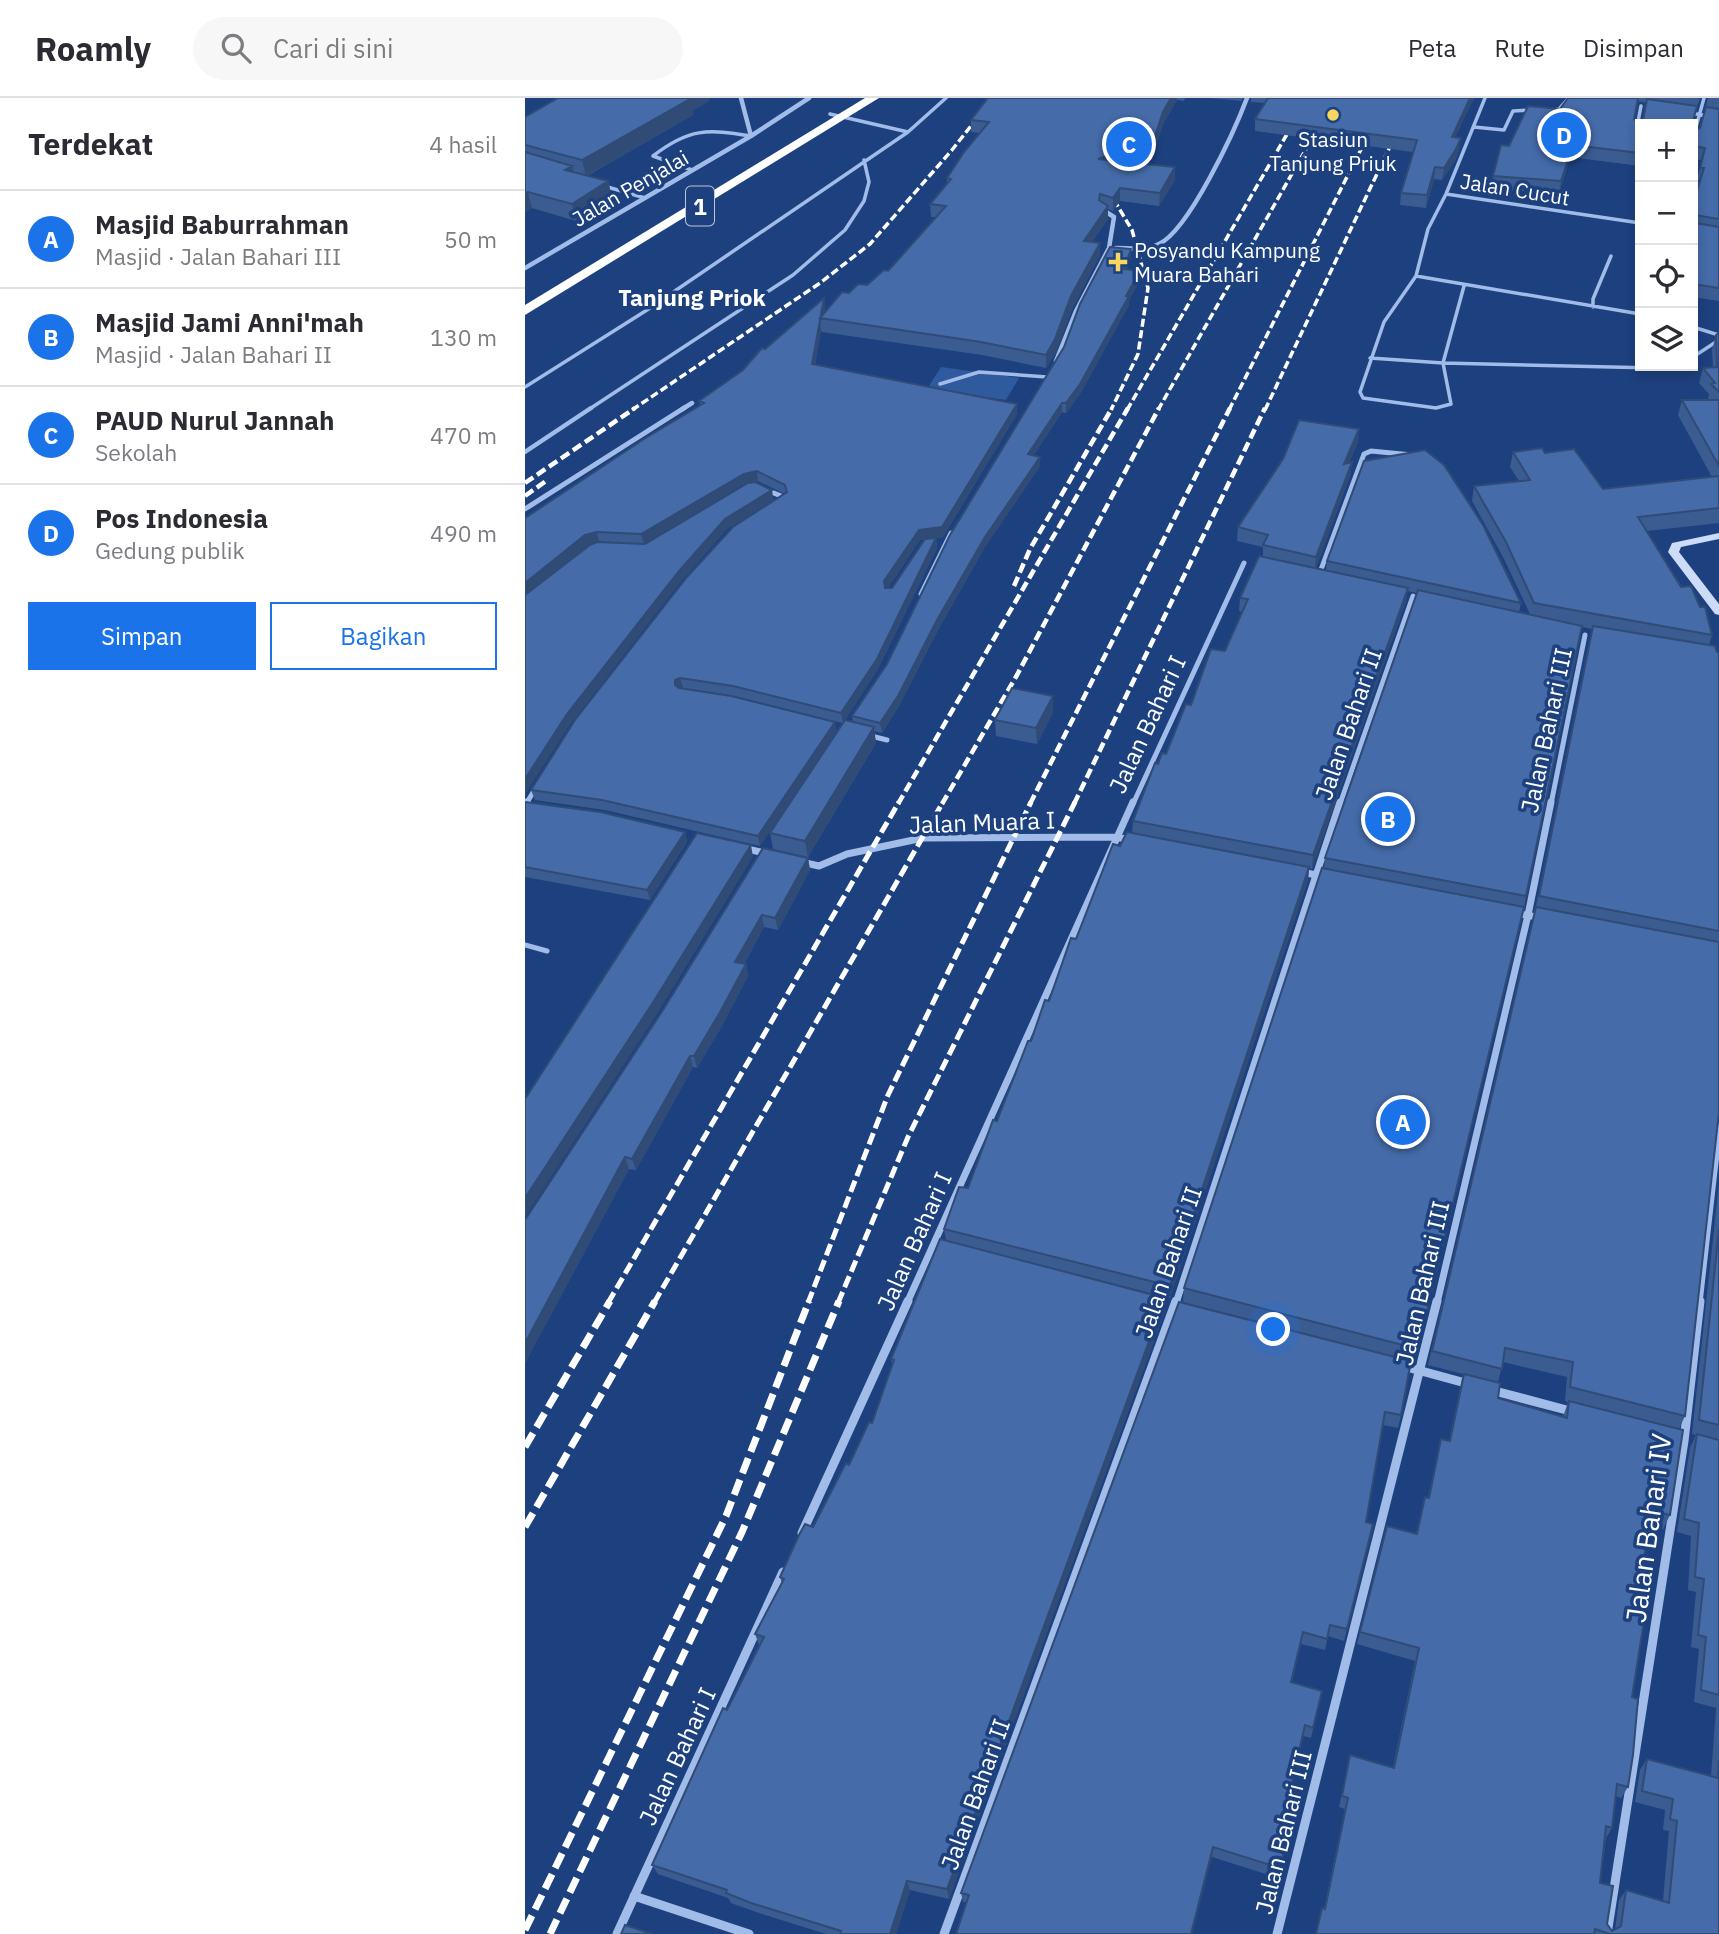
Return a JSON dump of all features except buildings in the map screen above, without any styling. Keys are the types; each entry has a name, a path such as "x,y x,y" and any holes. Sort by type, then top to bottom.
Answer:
{"highway":[{"name":"1","path":"525,311 837,116 855,98"},
{"name":"1","path":"525,296 837,116 873,98"}],"street":[{"path":"741,98 751,136"},
{"name":"Jalan Penjalai","path":"525,268 751,136 809,98"},
{"path":"1109,248 1151,247 1164,241 1185,214 1218,162 1247,98"},
{"path":"1040,388 1060,354 1076,310 1109,248 1114,217 1103,210"},
{"path":"525,509 692,403"},
{"path":"1319,575 1364,454 1381,451 1415,455"},
{"path":"757,486 782,496 782,502 774,508"},
{"path":"918,601 952,531"},
{"path":"1719,536 1676,545 1672,552 1719,612"},
{"path":"933,541 946,542"},
{"name":"Jalan Bahari I","path":"796,1545 935,1245 1115,837 1248,562"},
{"path":"1307,572 1331,577"},
{"path":"1401,593 1426,599"},
{"name":"Jalan Bahari II","path":"944,1934 1174,1309 1315,874 1413,596"},
{"path":"1574,633 1599,638"},
{"name":"Jalan Bahari III","path":"1277,1934 1422,1371 1528,915 1585,635"},
{"path":"856,732 887,740"},
{"path":"538,807 525,805 539,783"},
{"name":"Jalan Muara I","path":"797,860 819,866 846,854 923,838 1115,837 1142,842"},
{"path":"756,862 770,842"},
{"path":"736,847 774,855"},
{"path":"1288,869 1342,879"},
{"path":"1502,910 1556,921"},
{"name":"Jalan Bahari IV","path":"1607,1934 1689,1442 1719,1127"},
{"path":"935,1245 948,1248"},
{"path":"1161,1305 1187,1312"},
{"path":"1395,1364 1474,1385"},
{"path":"1487,1389 1579,1413"},
{"path":"1671,1438 1689,1442"},
{"name":"Jalan Bahari I","path":"617,1934 790,1558"},
{"path":"634,1896 749,1934"}],"lane":[{"path":"525,387 647,310 908,132 946,98"},
{"name":"Jalan Cucut","path":"1485,98 1446,194 1635,222"},
{"path":"1551,111 1559,109 1569,98"},
{"path":"1698,121 1704,98"},
{"path":"1629,105 1641,106 1638,119"},
{"path":"1473,127 1504,130 1513,111 1538,110"},
{"path":"1677,111 1719,117"},
{"path":"837,116 908,132"},
{"path":"692,170 677,167 653,156 678,135 697,131 717,130 751,136"},
{"path":"525,452 793,275 835,239 845,230 864,201 869,182 864,160"},
{"path":"603,186 645,198"},
{"path":"1446,194 1428,229 1416,276 1384,322 1360,392 1363,398 1436,408 1451,404 1443,363 1464,286"},
{"path":"1593,307 1593,299 1611,256"},
{"path":"1416,276 1635,313"},
{"path":"1698,329 1719,338"},
{"path":"1698,353 1719,338"},
{"path":"1370,358 1443,363 1635,368"},
{"path":"940,384 955,376 985,370 1047,377"},
{"path":"525,945 547,951"}],"shaded area":[{"path":"941,367 1019,378 1006,400 927,389"}],"railway":[{"path":"632,410 820,283 870,244 952,150 993,98"},
{"path":"1127,410 1308,98"},
{"path":"1158,410 1335,98"},
{"path":"1229,410 1387,98"},
{"path":"1265,410 1413,98"},
{"path":"1108,190 1132,230 1148,288 1138,354 1112,408"},
{"path":"525,483 635,408"},
{"path":"1014,586 1030,549 1112,408"},
{"path":"898,804 1128,408"},
{"path":"942,804 1017,675 1159,408"},
{"path":"1031,803 1230,408"},
{"path":"1074,804 1265,408"},
{"path":"525,496 546,481"},
{"path":"608,1303 899,802"},
{"path":"654,1303 943,802"},
{"path":"838,1303 908,1137 1075,802"},
{"path":"808,1303 888,1095 1031,803"},
{"path":"525,1447 610,1301"},
{"path":"525,1527 655,1301"},
{"path":"525,1930 726,1516 809,1301"},
{"path":"550,1934 742,1532 839,1301"}],"place":[{"name":"Stasiun Tanjung Priuk","path":"1333,115"},
{"name":"Pos Indonesia","path":"1564,135"},
{"name":"PAUD Nurul Jannah","path":"1129,144"},
{"name":"Posyandu Kampung Muara Bahari","path":"1118,262"},
{"name":"Masjid Jami Anni'mah","path":"1388,819"},
{"name":"Masjid Baburrahman","path":"1403,1122"}],"district":[{"name":"Tanjung Priok","path":"692,297"}]}
